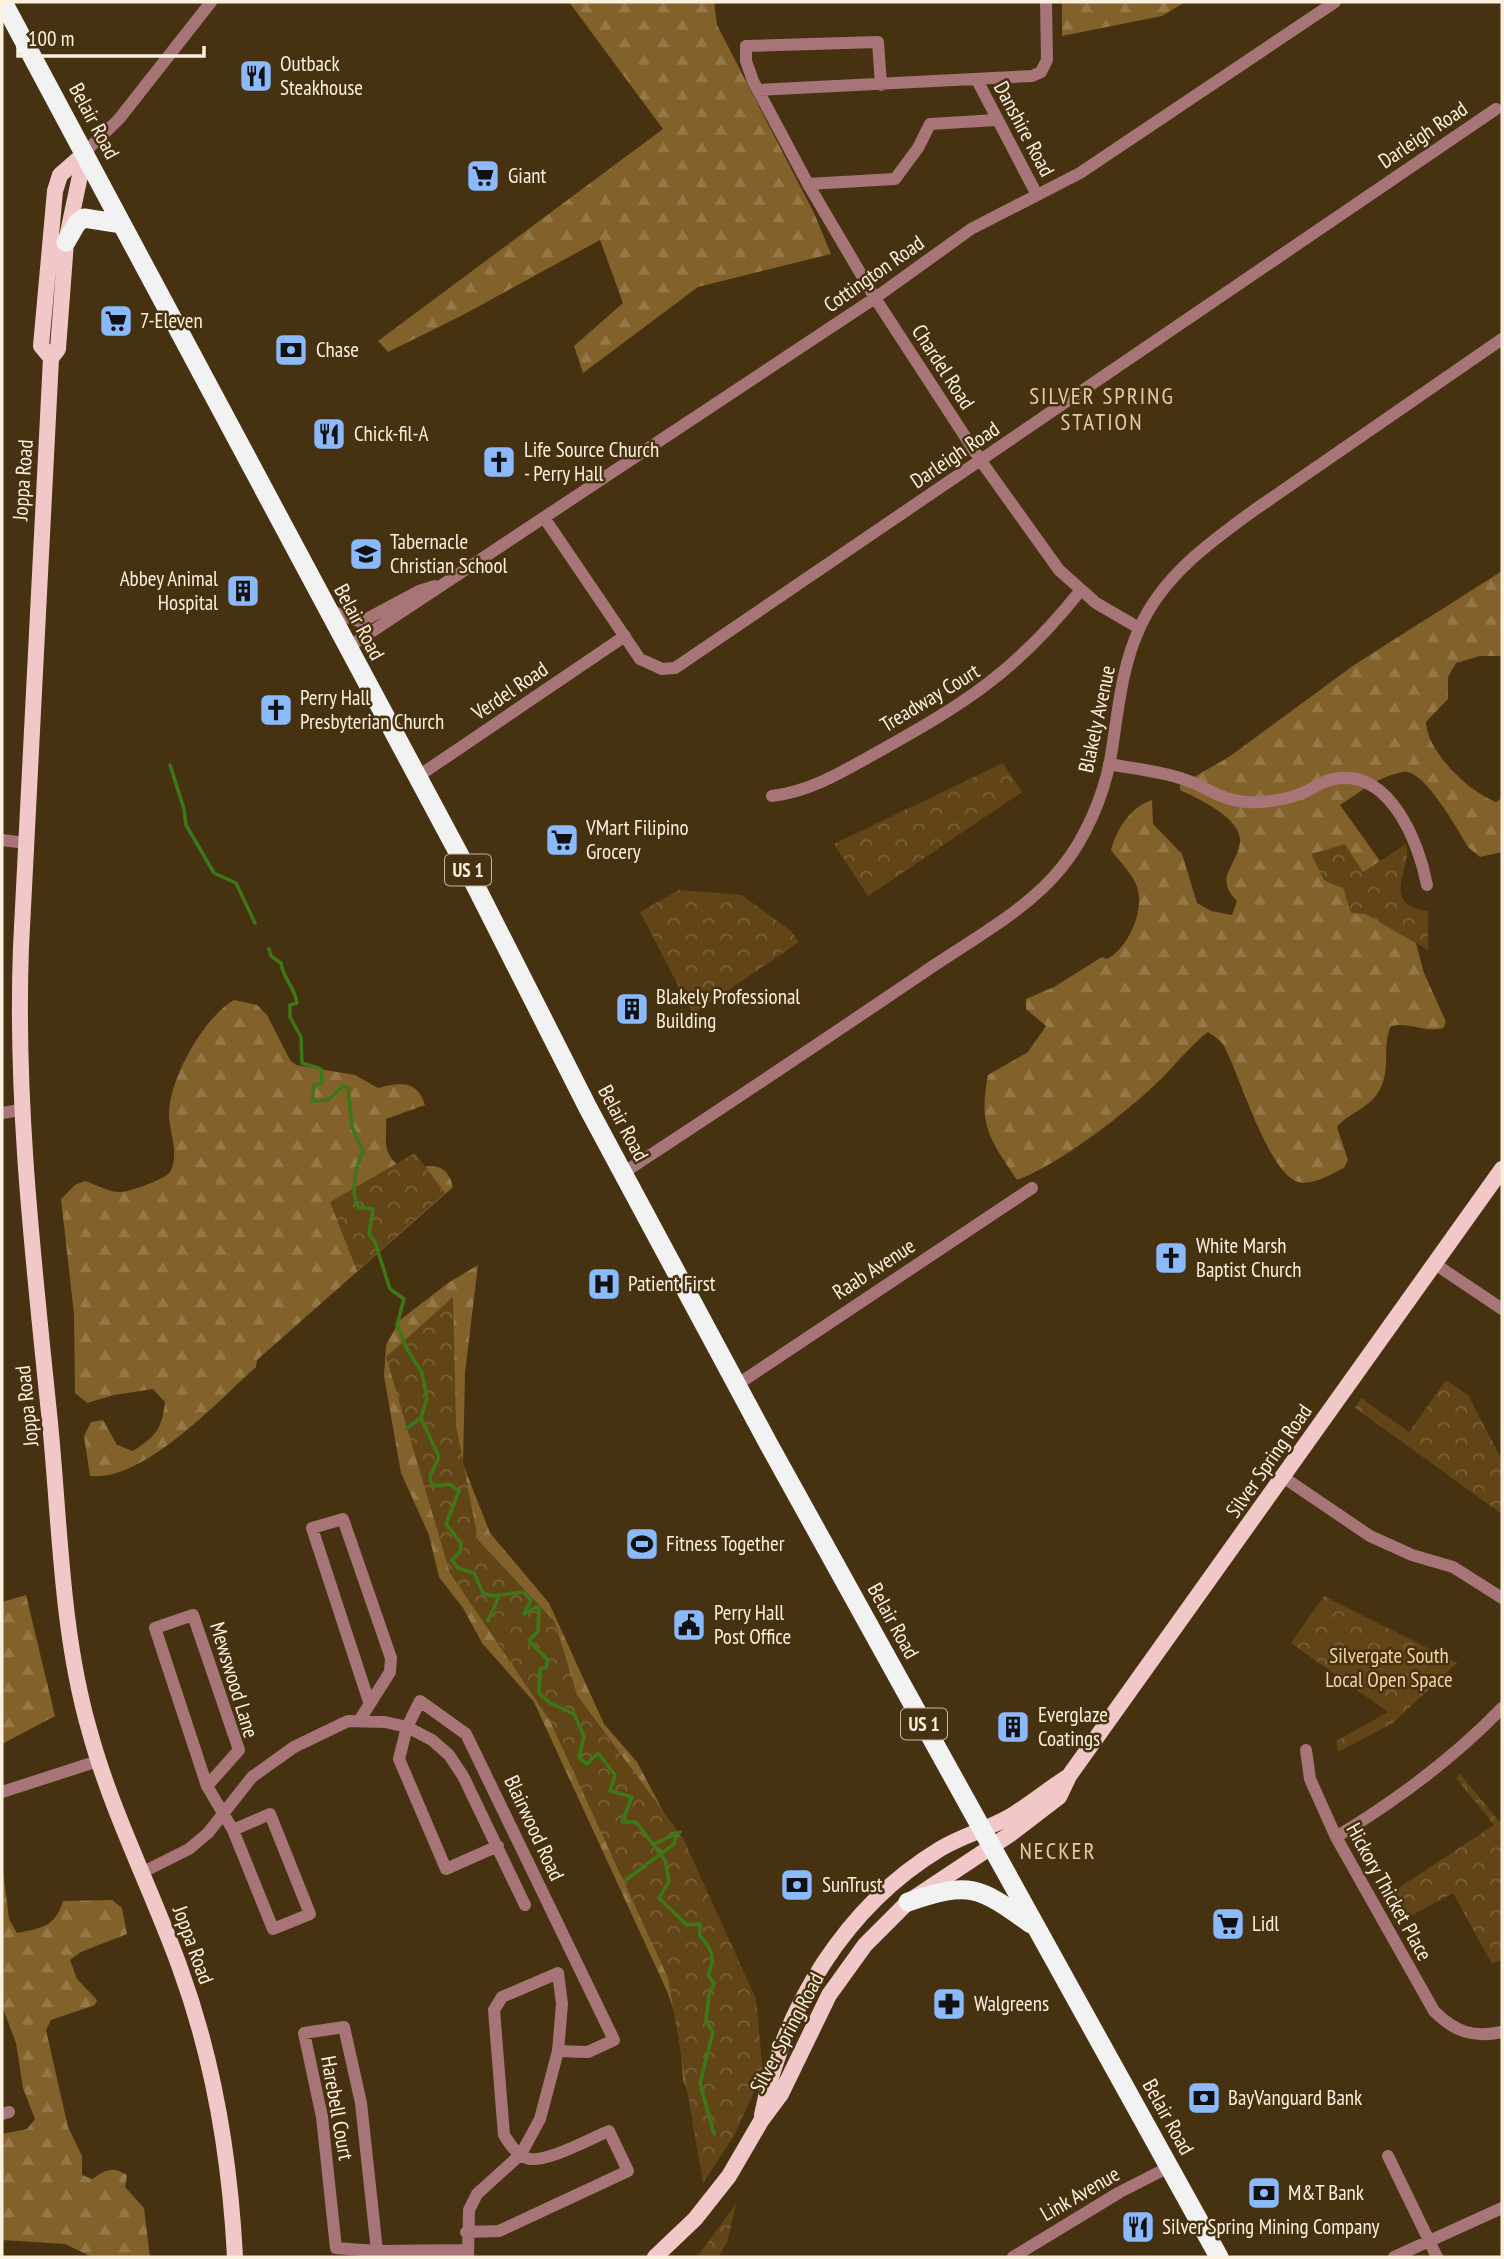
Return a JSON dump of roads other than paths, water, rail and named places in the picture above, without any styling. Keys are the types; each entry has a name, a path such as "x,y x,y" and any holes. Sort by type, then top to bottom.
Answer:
{"highway":[{"name":"Belair Road","path":"3,2 417,777 623,1173 1219,2257"},
{"path":"66,242 77,223 84,218 122,224"},
{"path":"908,1902 946,1889 976,1890 995,1898 1037,1929"}],"main road":[{"name":"Joppa Road","path":"85,152 66,242 58,349 51,358 18,1010 20,1110 73,1659 98,1761 181,1969 207,2056 226,2155 235,2257"},
{"name":"Joppa Road","path":"51,358 41,346 51,210 60,175 85,152"},
{"name":"Silver Spring Road","path":"655,2257 711,2201 781,2094 802,2045 845,1970 884,1922 908,1902 1059,1797 1069,1776 1502,1169"},
{"name":"Silver Spring Road","path":"761,2121 767,2090 787,2032 819,1969 840,1940 891,1886 940,1849 1014,1814 1069,1776"}],"street":[{"path":"85,152 119,119 211,2"},
{"path":"758,90 1019,78 1041,72 1047,60 1045,2"},
{"name":"Cottington Road","path":"346,648 423,601 439,585 545,519 875,298 971,229 1080,173 1335,2"},
{"name":"Chardel Road","path":"881,85 878,42 746,46 746,61 758,90 808,184 875,298 981,461 1040,546 1080,591 1139,628"},
{"name":"Danshire Road","path":"977,80 1037,195"},
{"name":"Darleigh Road","path":"545,519 640,659 650,666 675,668 1496,109"},
{"path":"808,184 895,178 918,148 930,124 996,120"},
{"name":"Blakely Avenue","path":"623,1173 945,958 1053,878 1074,850 1091,817 1110,764 1123,677 1139,628 1172,577 1219,536 1502,339"},
{"name":"Cottington Road","path":"326,609 361,622 419,591 439,585"},
{"name":"Treadway Court","path":"772,796 821,783 970,699 1021,659 1080,591"},
{"name":"Verdel Road","path":"417,777 625,636"},
{"path":"1110,764 1185,779 1228,801 1251,803 1299,794 1335,779 1355,780 1373,788 1398,812 1422,861 1427,885"},
{"path":"2,840 26,842"},
{"path":"2,1113 20,1110"},
{"name":"Raab Avenue","path":"738,1384 1032,1188"},
{"path":"1435,1264 1502,1309"},
{"path":"1283,1477 1370,1536 1412,1555 1453,1567 1502,1598"},
{"path":"359,1721 390,1672 391,1658 343,1519 312,1528 369,1702"},
{"name":"Mewswood Lane","path":"206,1786 239,1750 193,1615 155,1628 206,1786 233,1830 273,1929 310,1914 270,1814 233,1830"},
{"name":"Blairwood Road","path":"407,1727 420,1701 466,1734 614,2040 588,2052 558,2051"},
{"path":"1335,1837 1422,1781 1454,1756 1502,1708"},
{"path":"143,1872 189,1849 224,1815 251,1777 274,1760 330,1727 359,1721 407,1727 432,1740 449,1755 463,1776 526,1905"},
{"path":"407,1727 399,1759 446,1870 498,1846"},
{"name":"Hickory Thicket Place","path":"1306,1750 1310,1779 1335,1837 1434,2011 1445,2022 1468,2034 1502,2032"},
{"path":"2,1792 98,1761"},
{"path":"466,2232 499,2231 628,2171 608,2131 551,2156 533,2159 521,2154 504,2135 494,2010 502,1997 558,1973 562,2004 558,2051 541,2119 521,2154 477,2194 469,2210 466,2232 468,2254"},
{"name":"Harebell Court","path":"377,2251 361,2104 344,2026 304,2033 322,2117 336,2248 377,2251 468,2254"},
{"path":"1388,2156 1437,2257"},
{"name":"Link Avenue","path":"1013,2257 1072,2220 1169,2167"},
{"path":"1394,2257 1502,2208"}],"waterway":[{"path":"170,765 184,809 186,825 214,873 236,883 255,923"},
{"path":"269,949 271,956 281,963 296,997 297,1003 290,1005 290,1017 301,1037 302,1063 321,1069 322,1084 314,1084 312,1101 328,1100 343,1086 348,1087 352,1127 363,1151 358,1164 354,1194 358,1207 373,1209 369,1234 375,1242 390,1289 404,1299 397,1325 407,1349 422,1373 427,1398 421,1418 439,1457 430,1476 431,1483 436,1486 449,1484 459,1491 446,1524 461,1543 460,1552 452,1560 458,1568 474,1573 483,1593 492,1596 523,1592 531,1600 524,1614 539,1608 538,1631 529,1641 548,1660 547,1667 540,1669 539,1693 550,1703 574,1714 584,1736 579,1758 587,1764 598,1753 615,1775 610,1791 632,1797 622,1822 636,1822 665,1860 669,1881 659,1898 687,1925 700,1924 700,1936 710,1950 712,1964 708,1975 714,1984 709,1994 706,2021 713,2032 700,2083 714,2134"},
{"path":"406,1429 421,1418"},
{"path":"488,1621 499,1596"},
{"path":"654,1844 680,1832"},
{"path":"627,1879 674,1844 677,1833"}],"place":[{"name":"Outback Steakhouse","path":"256,76"},
{"name":"Giant","path":"483,176"},
{"name":"7-Eleven","path":"116,321"},
{"name":"Chase","path":"291,350"},
{"name":"Chick-fil-A","path":"329,434"},
{"name":"Life Source Church - Perry Hall","path":"499,462"},
{"name":"Tabernacle Christian School","path":"366,554"},
{"name":"Abbey Animal Hospital","path":"243,591"},
{"name":"Perry Hall Presbyterian Church","path":"276,710"},
{"name":"VMart Filipino Grocery","path":"562,840"},
{"name":"Blakely Professional Building","path":"632,1009"},
{"name":"White Marsh Baptist Church","path":"1171,1258"},
{"name":"Patient First","path":"604,1284"},
{"name":"Fitness Together","path":"642,1544"},
{"name":"Perry Hall Post Office","path":"689,1625"},
{"name":"Everglaze Coatings","path":"1013,1727"},
{"name":"SunTrust","path":"797,1885"},
{"name":"Lidl","path":"1228,1924"},
{"name":"Walgreens","path":"949,2004"},
{"name":"BayVanguard Bank","path":"1204,2098"},
{"name":"M&T Bank","path":"1264,2193"},
{"name":"Silver Spring Mining Company","path":"1138,2227"}],"district":[{"name":"SILVER SPRING STATION","path":"1102,409"},
{"name":"NECKER","path":"1058,1851"}],"park label":[{"name":"Silvergate South Local Open Space","path":"1389,1668"}]}
